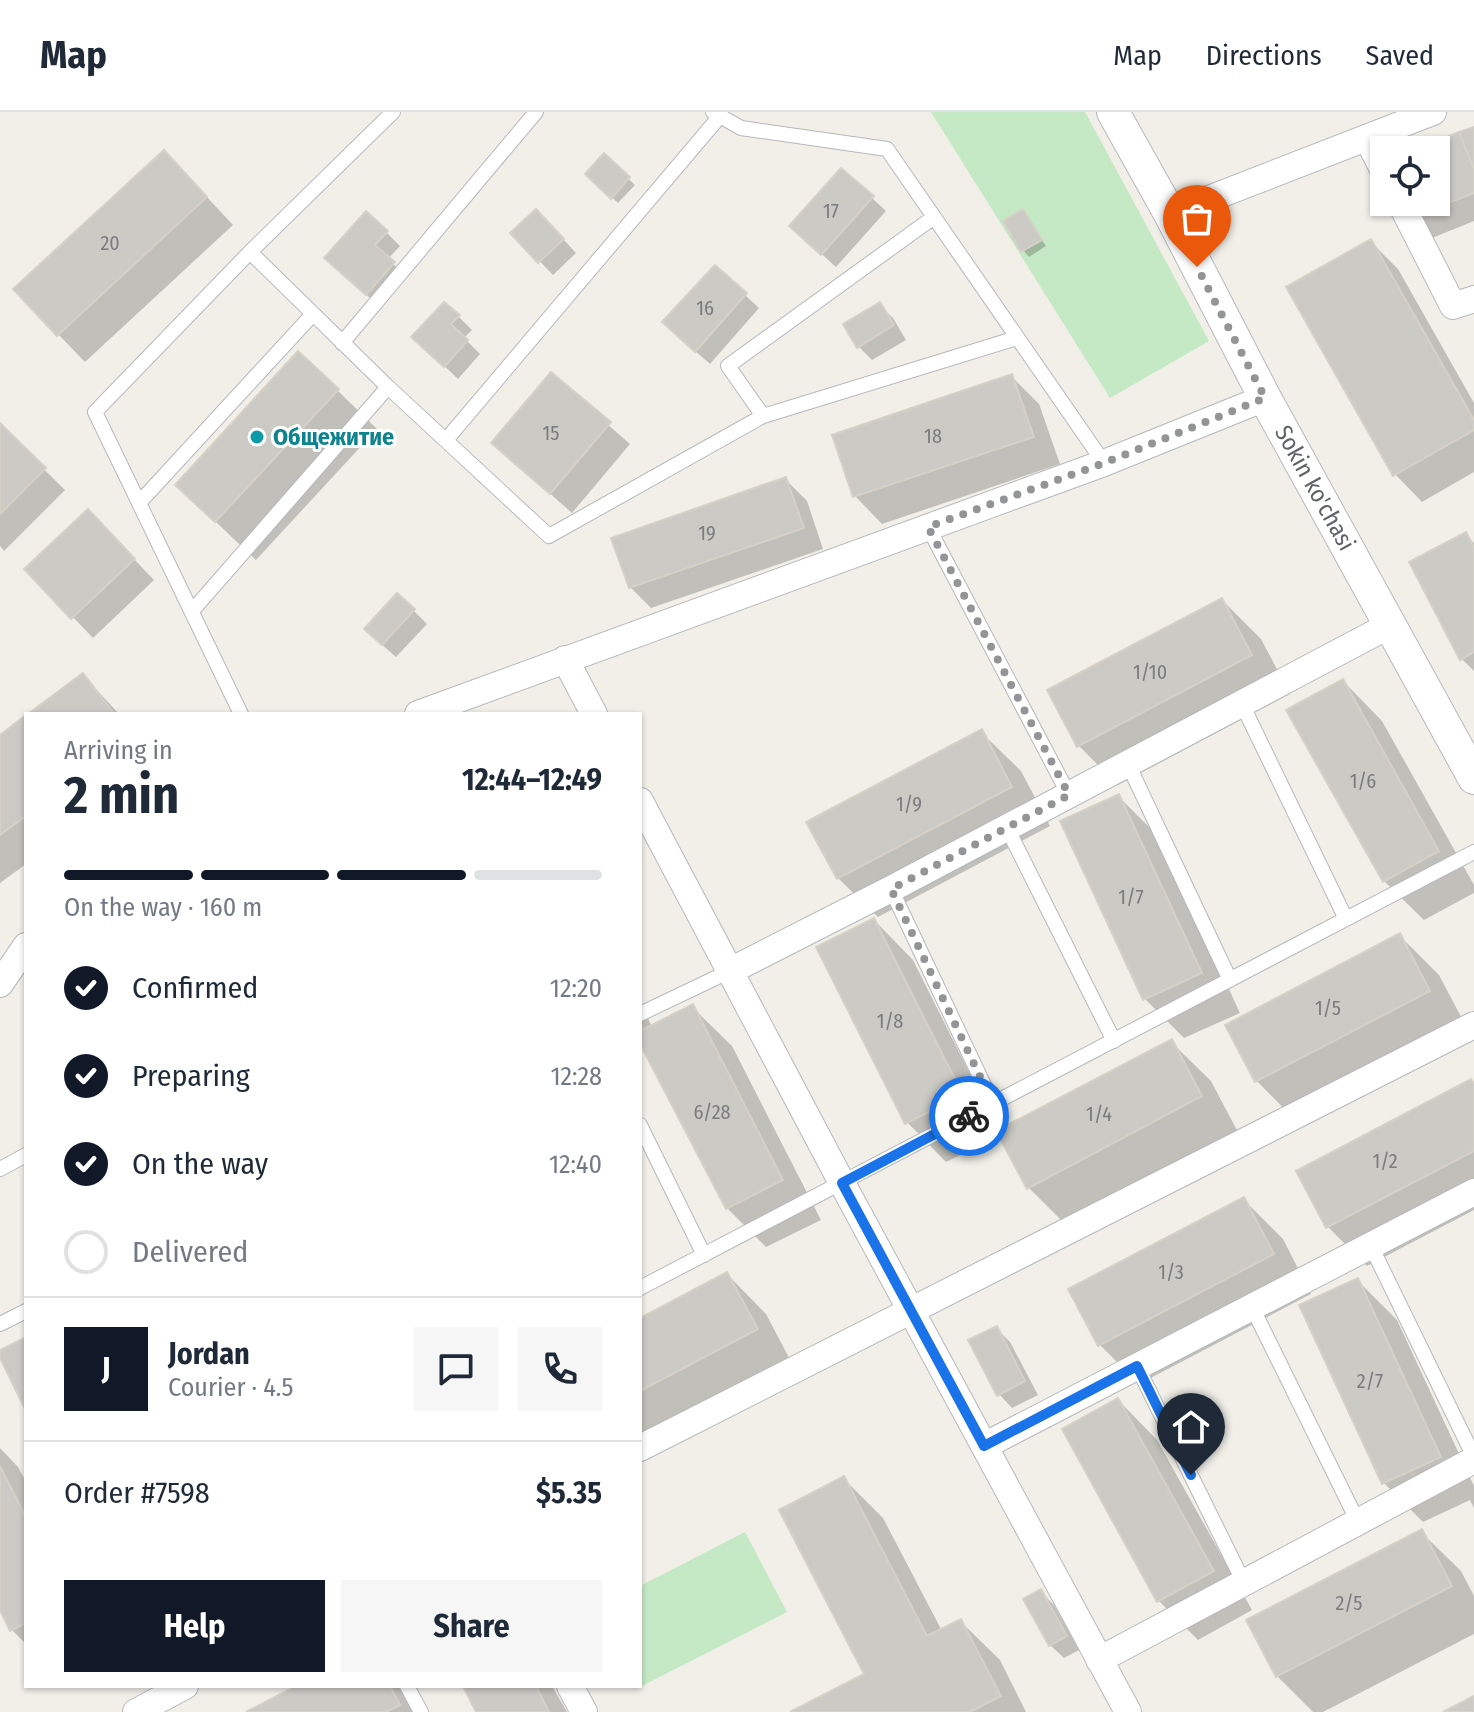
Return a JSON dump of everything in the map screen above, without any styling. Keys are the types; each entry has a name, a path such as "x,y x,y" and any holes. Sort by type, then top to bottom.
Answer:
{"street":[{"name":"Sokin ko'chasi","path":"1113,112 1170,214 1265,398 1474,778"},
{"path":"1170,214 1433,112"},
{"path":"1367,138 1370,144"},
{"path":"1407,216 1453,306 1474,299"},
{"path":"423,712 1104,463 1265,398"},
{"path":"730,971 1390,625"},
{"path":"565,659 593,712"},
{"path":"642,809 649,839 730,971 1128,1712"},
{"path":"0,984 24,949"},
{"path":"642,1447 1474,1025"},
{"path":"984,1446 1474,1192"},
{"path":"1099,1660 1474,1458"},
{"path":"147,1703 181,1688"},
{"path":"571,1688 584,1712"}],"lane":[{"path":"240,712 95,412 250,252 393,112"},
{"path":"342,343 536,112"},
{"path":"446,440 717,114 741,128 887,149 1104,463"},
{"path":"763,416 728,366 934,217"},
{"path":"250,252 388,387 549,536 763,416 1017,338"},
{"path":"139,503 313,314"},
{"path":"192,611 388,387"},
{"path":"928,527 1069,795"},
{"path":"1242,704 1346,919"},
{"path":"1128,764 1230,980"},
{"path":"1007,828 1114,1041"},
{"path":"642,1287 1474,852"},
{"path":"891,889 993,1104"},
{"path":"642,1013 730,971"},
{"path":"642,1129 704,1255"},
{"path":"0,1169 24,1156"},
{"path":"1371,1246 1474,1458"},
{"path":"1252,1307 1358,1522"},
{"path":"0,1324 24,1312"},
{"path":"1137,1366 1244,1583"},
{"path":"408,1688 421,1712"}],"green space":[{"path":"931,112 1085,112 1209,341 1110,398"},
{"path":"745,1532 787,1612 642,1686 642,1585"}],"building":[{"path":"1474,127 1474,170 1459,132"},
{"path":"1459,132 1474,170 1474,193 1450,202 1450,136"},
{"path":"164,150 207,197 57,336 13,289"},
{"path":"604,153 630,177 611,199 585,174"},
{"path":"841,168 874,196 821,255 789,226"},
{"path":"536,209 564,239 538,263 510,233"},
{"path":"1023,209 1042,240 1021,252 1003,221"},
{"path":"366,211 388,231 375,245 395,262 366,295 324,258"},
{"path":"1371,239 1474,420 1474,430 1393,476 1286,287"},
{"path":"715,265 747,293 695,352 662,322"},
{"path":"444,302 460,315 451,324 468,340 444,367 411,337"},
{"path":"880,302 894,325 857,348 843,324"},
{"name":"Общежитие","path":"298,351 339,389 215,522 175,485"},
{"path":"551,372 611,422 550,494 491,443"},
{"path":"1012,374 1034,437 853,497 832,435"},
{"path":"0,423 46,468 0,514"},
{"path":"786,477 804,528 629,588 611,538"},
{"path":"88,509 135,559 71,619 24,569"},
{"path":"1466,532 1474,547 1474,652 1460,660 1409,562"},
{"path":"397,593 415,609 382,645 364,629"},
{"path":"1222,598 1252,655 1077,747 1047,690"},
{"path":"83,673 112,712 31,712"},
{"path":"1343,679 1439,851 1383,882 1286,710"},
{"path":"24,717 24,817 0,835 0,735"},
{"path":"982,729 1012,787 837,879 806,822"},
{"path":"1119,794 1202,973 1143,1000 1060,821"},
{"path":"874,918 963,1095 905,1124 816,947"},
{"path":"1400,933 1430,991 1255,1082 1225,1025"},
{"path":"693,1004 783,1180 726,1209 642,1048 642,1030"},
{"path":"1172,1039 1202,1096 1027,1189 996,1131"},
{"path":"1471,1079 1474,1084 1474,1151 1326,1228 1296,1171"},
{"path":"1244,1197 1274,1254 1098,1346 1068,1289"},
{"path":"727,1272 758,1329 642,1390 642,1317"},
{"path":"1358,1278 1441,1457 1382,1484 1299,1305"},
{"path":"997,1326 1025,1381 997,1396 968,1340"},
{"path":"24,1338 24,1407 0,1358 0,1350"},
{"path":"1118,1398 1214,1571 1157,1602 1062,1429"},
{"path":"0,1466 24,1513 24,1624 10,1631 0,1610"},
{"path":"844,1476 927,1636 961,1619 1001,1696 970,1712 790,1712 864,1674 779,1510"},
{"path":"1422,1529 1452,1586 1276,1677 1246,1620"},
{"path":"1041,1589 1067,1636 1049,1646 1023,1599"},
{"path":"292,1688 391,1688 400,1705 386,1712 246,1712"},
{"path":"464,1688 537,1688 549,1712 476,1712"},
{"path":"1474,1696 1474,1712 1443,1712"}],"way so far":[{"path":"969,1116 993,1104 891,889 1069,795 928,527 1104,463 1265,398 1197,267"}],"place":[{"name":"Общежитие","path":"257,437"}],"route":[{"path":"969,1116 842,1183 984,1446 1137,1366 1191,1475"}]}
